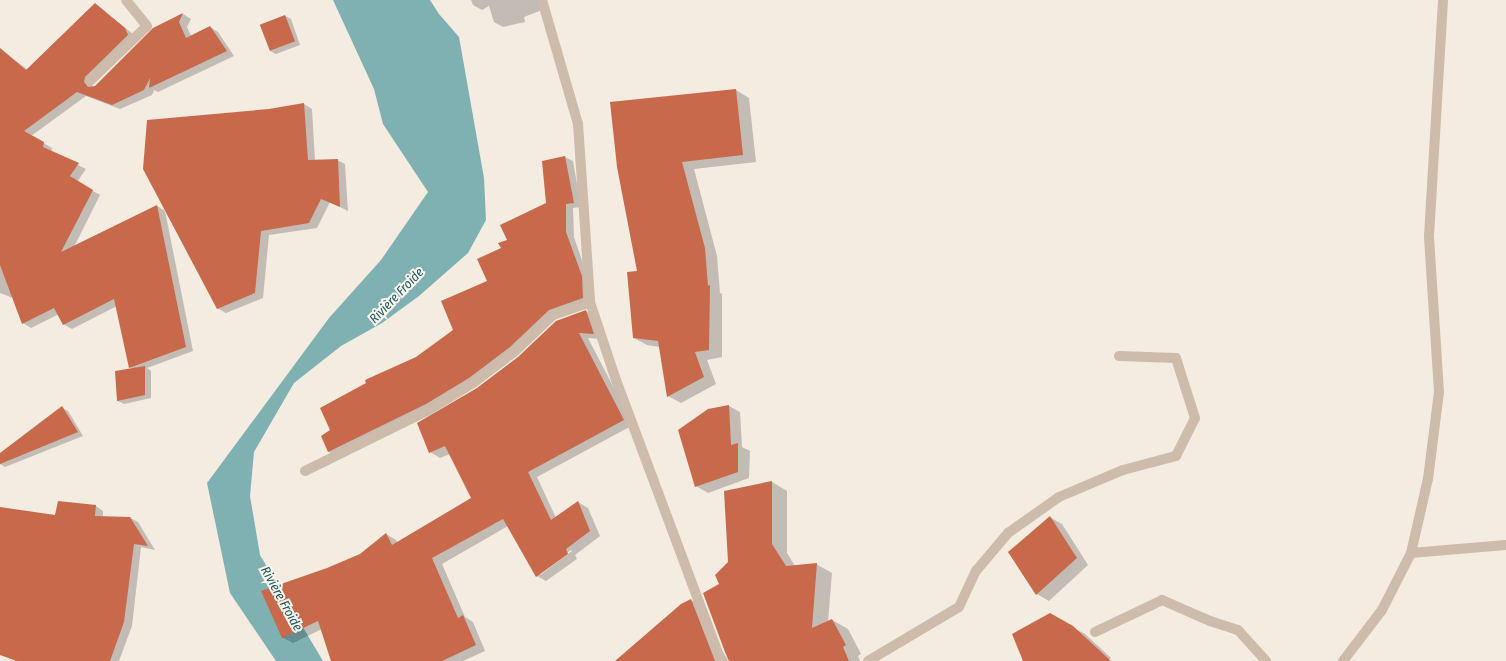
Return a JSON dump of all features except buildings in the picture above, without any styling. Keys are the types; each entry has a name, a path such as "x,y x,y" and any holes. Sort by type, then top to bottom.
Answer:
{"street":[{"path":"90,81 147,26 126,0"},
{"path":"542,0 578,124 590,302 616,380 719,655 723,661"},
{"path":"1343,661 1382,610 1411,553 1428,479 1439,392 1429,236 1443,0"},
{"path":"305,471 429,410 473,383 514,352 553,315 590,302"},
{"path":"868,661 959,607 976,571 1008,533 1059,497 1123,470 1176,456 1195,418 1176,358 1119,356"},
{"path":"1411,553 1506,546"},
{"path":"1095,632 1162,600 1210,621 1238,630 1266,661"}],"water":[{"name":"Rivière Froide","path":"333,0 430,0 439,14 459,37 484,178 486,220 468,253 419,296 382,323 341,346 294,383 254,452 250,496 260,555 323,661 276,661 230,593 207,483 329,318 381,260 428,192 383,124 374,89"}]}
